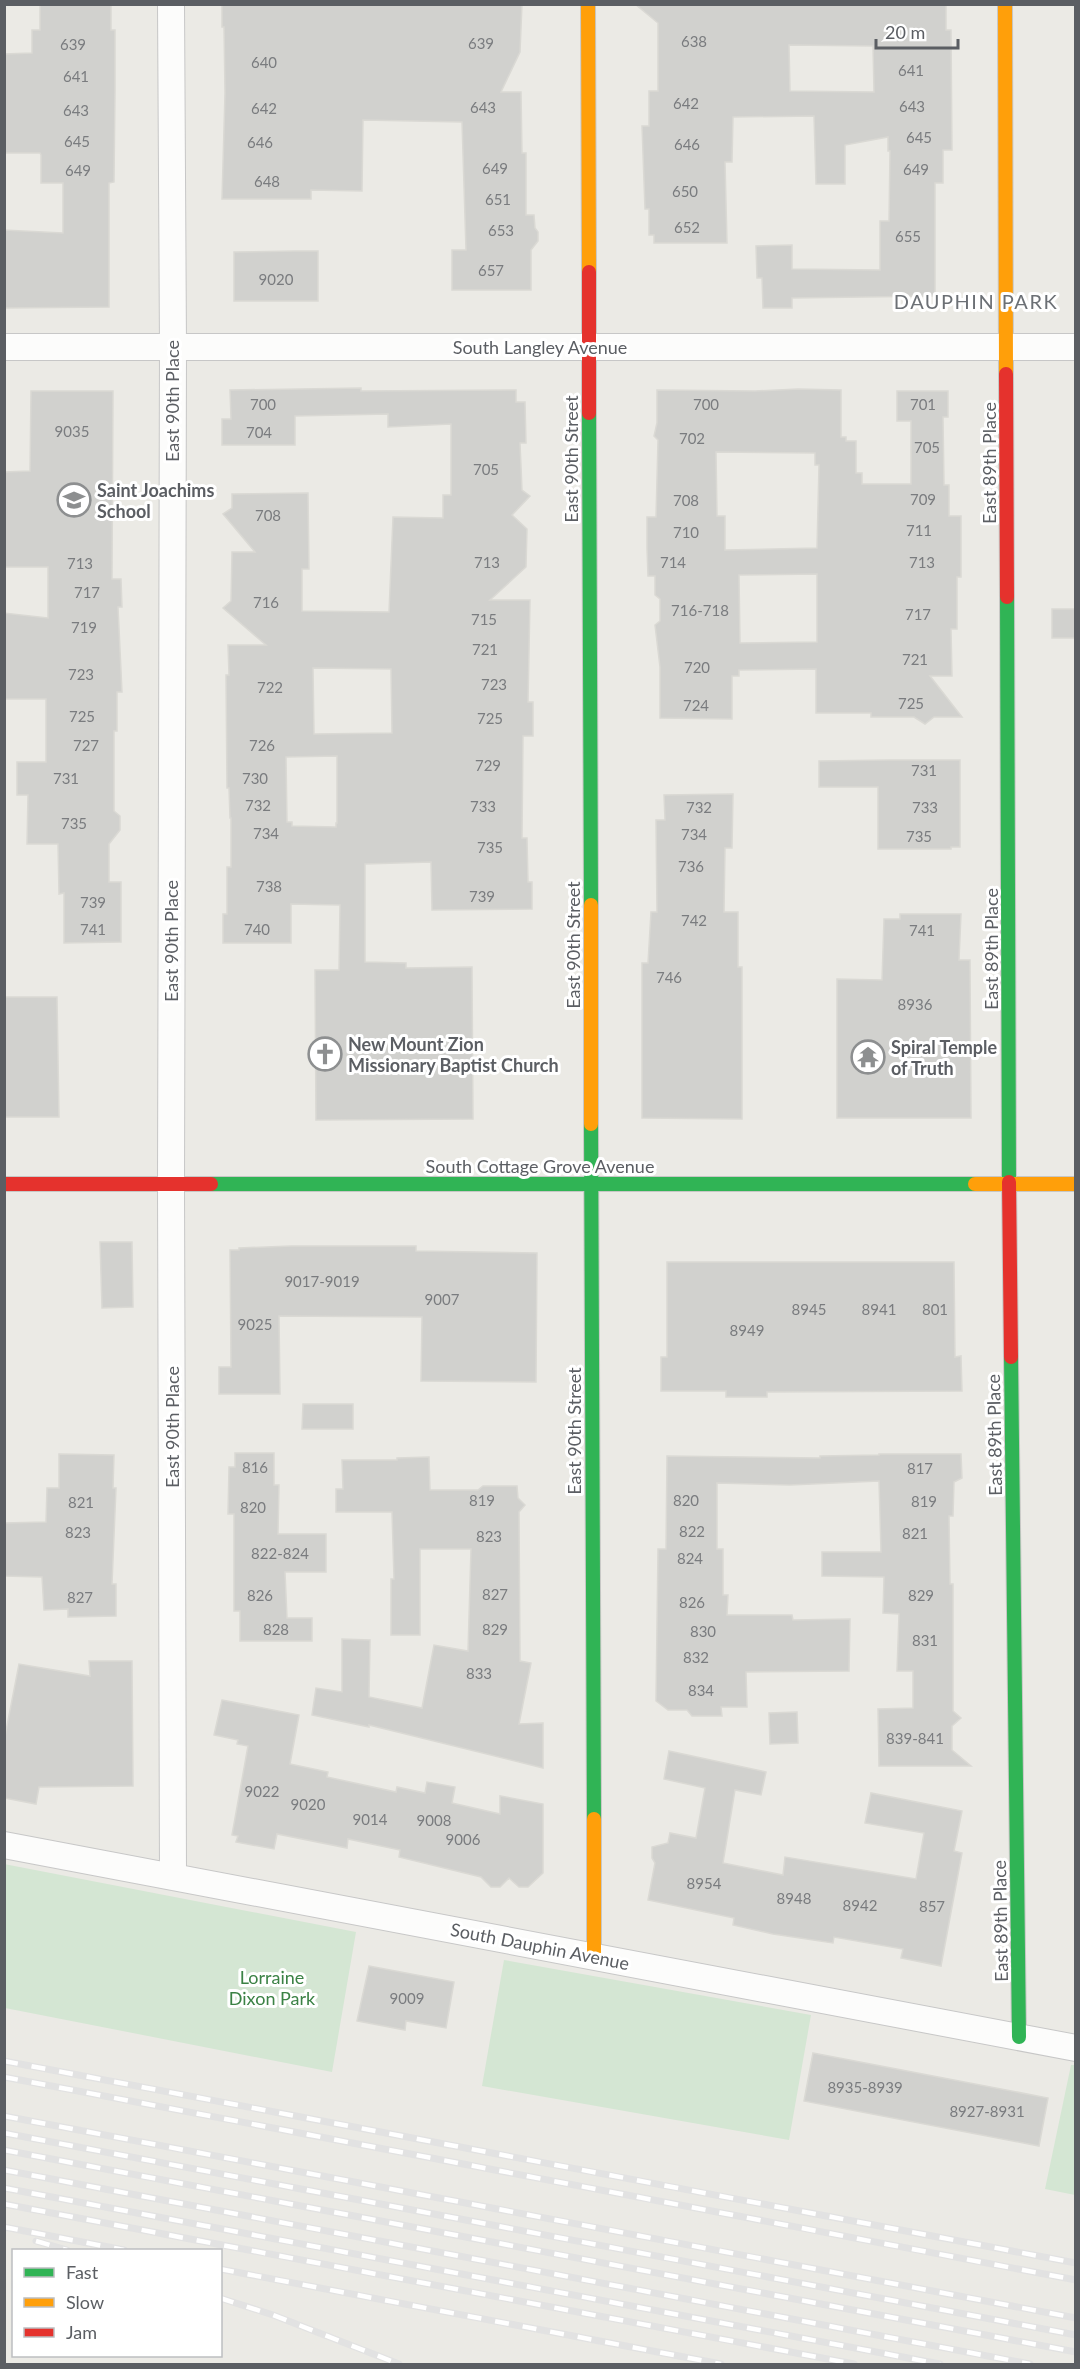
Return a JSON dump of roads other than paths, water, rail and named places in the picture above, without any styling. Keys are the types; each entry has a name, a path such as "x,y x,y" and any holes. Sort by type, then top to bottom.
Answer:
{"street":[{"name":"East 90th Place","path":"171,4 173,1877"},
{"name":"East 90th Street","path":"588,4 594,1956"},
{"name":"East 89th Place","path":"1005,4 1009,1184 1019,2037"},
{"name":"South Langley Avenue","path":"4,347 1076,347"},
{"name":"South Cottage Grove Avenue","path":"4,1184 1076,1184"},
{"name":"South Dauphin Avenue","path":"4,1845 1076,2048"}],"railway":[{"path":"4,2061 1076,2263"},
{"path":"4,2077 1076,2280"},
{"path":"4,2116 1076,2318"},
{"path":"4,2133 1076,2335"},
{"path":"4,2150 1076,2352"},
{"path":"4,2170 1030,2364"},
{"path":"4,2188 940,2364"},
{"path":"4,2204 854,2364"},
{"path":"4,2227 119,2249"},
{"path":"36,2241 64,2249"},
{"path":"222,2269 721,2364"},
{"path":"222,2299 273,2315 399,2364"}],"place":[{"name":"Saint Joachims School","path":"74,500"},
{"name":"New Mount Zion Missionary Baptist Church","path":"325,1054"},
{"name":"Spiral Temple of Truth","path":"868,1057"}],"district":[{"name":"DAUPHIN PARK","path":"976,301"}],"park label":[{"name":"Lorraine Dixon Park","path":"272,1987"}]}
